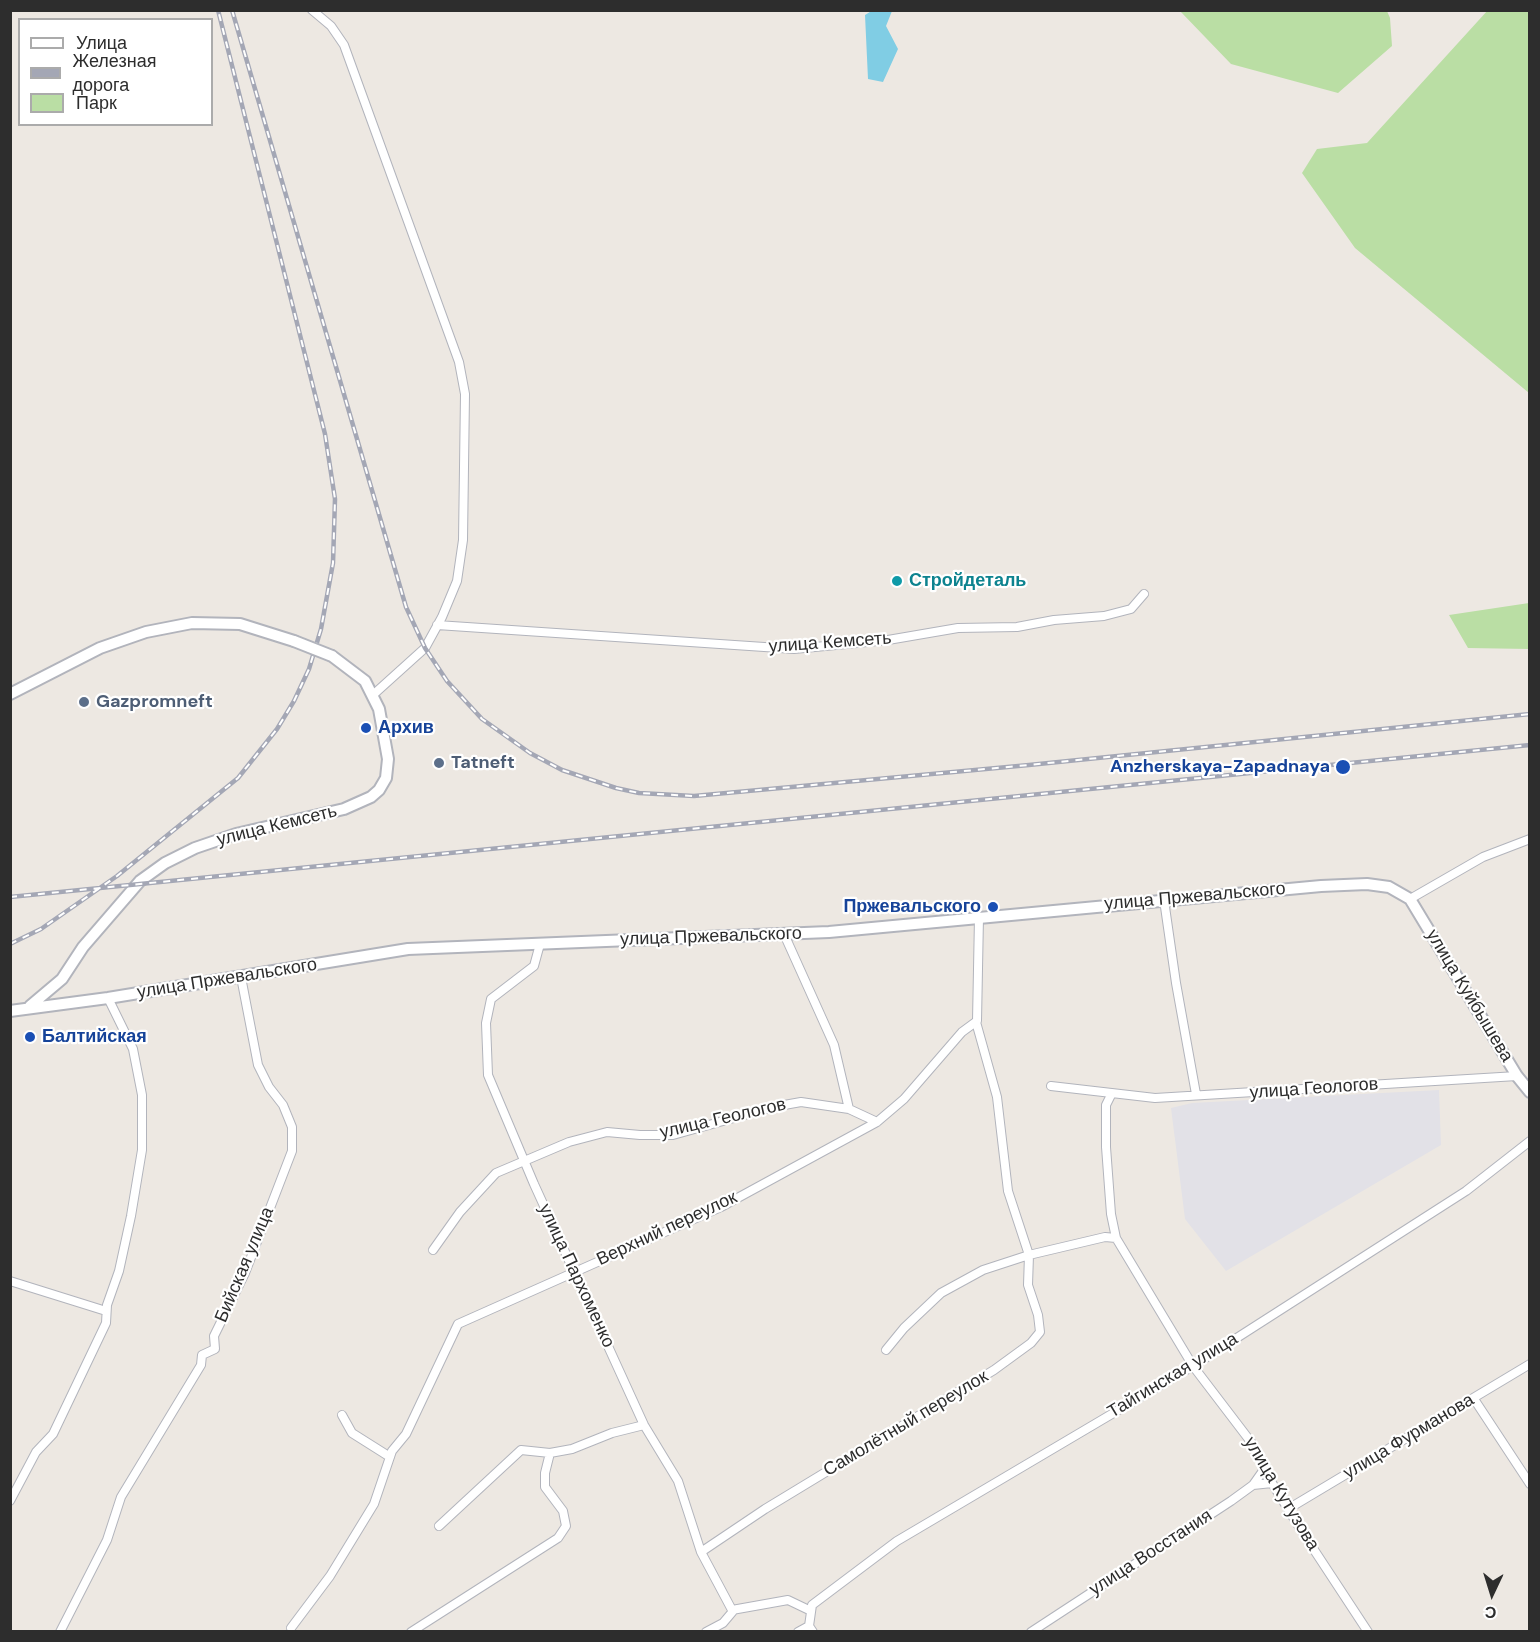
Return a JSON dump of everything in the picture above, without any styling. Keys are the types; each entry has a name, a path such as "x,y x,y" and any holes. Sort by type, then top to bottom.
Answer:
{"street":[{"path":"312,10 331,26 344,45 462,377 465,394 466,463 462,552 457,581 442,618 424,648 374,694"},
{"name":"улица Кемсеть","path":"437,625 794,649 888,640 958,628 1017,627 1054,620 1104,616 1131,609 1144,594"},
{"name":"улица Кемсеть","path":"10,694 100,648 146,632 192,623 240,624 332,656 354,670 374,694 383,726 388,759 386,778 371,797 344,809 236,834 174,858 140,881 83,947 62,979 30,1006"},
{"path":"1410,899 1483,857 1530,839"},
{"name":"улица Пржевальского","path":"10,1011 30,1006 108,998 408,950 784,934 1321,885 1367,884 1389,887 1410,899"},
{"name":"улица Куйбышева","path":"1410,899 1517,1076 1530,1092"},
{"path":"1164,900 1196,1094"},
{"name":"Самолётный переулок","path":"701,1552 765,1509 994,1370 1031,1343 1040,1332 1038,1315 1028,1285 1029,1255 1008,1191 997,1097 976,1022 979,917"},
{"path":"784,934 834,1045 849,1109"},
{"name":"улица Пархоменко","path":"540,944 534,966 491,999 486,1023 488,1075 644,1425 678,1481 701,1552 734,1610"},
{"name":"Бийская улица","path":"60,1632 107,1540 121,1497 201,1365 202,1355 215,1349 214,1336 245,1273 292,1151 292,1127 283,1105 269,1087 258,1065 241,976"},
{"path":"10,1501 36,1452 53,1434 80,1381 106,1323 106,1311 119,1271 142,1150 142,1095 133,1049 108,998"},
{"path":"877,1122 904,1100 962,1032 976,1022"},
{"name":"улица Геологов","path":"1051,1086 1111,1095 1155,1098 1196,1094 1321,1090 1517,1076"},
{"name":"улица Кутузова","path":"1111,1095 1106,1105 1106,1147 1111,1214 1116,1238 1192,1366 1254,1446 1272,1483 1368,1632"},
{"name":"улица Геологов","path":"433,1250 460,1212 496,1173 569,1142 607,1132 640,1136 673,1135 773,1107 801,1102 849,1109 877,1122"},
{"name":"Верхний переулок","path":"291,1628 330,1576 374,1504 390,1457 406,1434 458,1324 720,1207 877,1122"},
{"name":"Тайгинская улица","path":"812,1608 897,1541 1192,1366 1466,1191 1530,1141"},
{"path":"886,1350 904,1328 941,1293 983,1270 1029,1255 1105,1238 1116,1238"},
{"path":"10,1281 106,1311"},
{"name":"улица Фурманова","path":"1288,1509 1530,1364"},
{"path":"1474,1399 1530,1484"},
{"path":"342,1415 352,1433 390,1457"},
{"path":"439,1526 521,1450 550,1453 572,1449 644,1425"},
{"path":"411,1632 558,1538 566,1526 563,1511 545,1487 544,1473 550,1453"},
{"name":"улица Восстания","path":"1032,1632 1253,1485 1265,1468"},
{"path":"1253,1485 1272,1483"},
{"path":"706,1632 723,1623 734,1610 788,1600 812,1608 811,1629 798,1632"}],"shaded area":[{"path":"1439,1090 1441,1145 1226,1271 1185,1219 1171,1108 1192,1103"}],"green space":[{"path":"1488,10 1529,11 1529,393 1355,248 1302,173 1317,149 1367,143"},
{"path":"1180,11 1387,11 1390,18 1392,46 1338,93 1231,64"},
{"path":"1529,603 1529,649 1468,648 1449,615"}],"water":[{"path":"873,10 892,11 886,26 898,49 883,82 868,79 865,15"}],"railway":[{"path":"10,944 41,929 117,876 238,778 277,729 294,701 309,669 321,629 333,563 335,499 325,434 218,10"},
{"path":"232,10 406,607 425,648 447,681 482,719 530,753 562,770 616,788 639,793 694,796 1029,765 1530,714"},
{"path":"10,897 1530,745"}],"place":[{"name":"Стройдеталь","path":"897,581"},
{"name":"Gazpromneft","path":"84,702"},
{"name":"Архив","path":"366,728"},
{"name":"Tatneft","path":"439,763"},
{"name":"Anzherskaya-Zapadnaya","path":"1343,767"},
{"name":"Пржевальского","path":"993,907"},
{"name":"Балтийская","path":"30,1037"}]}
